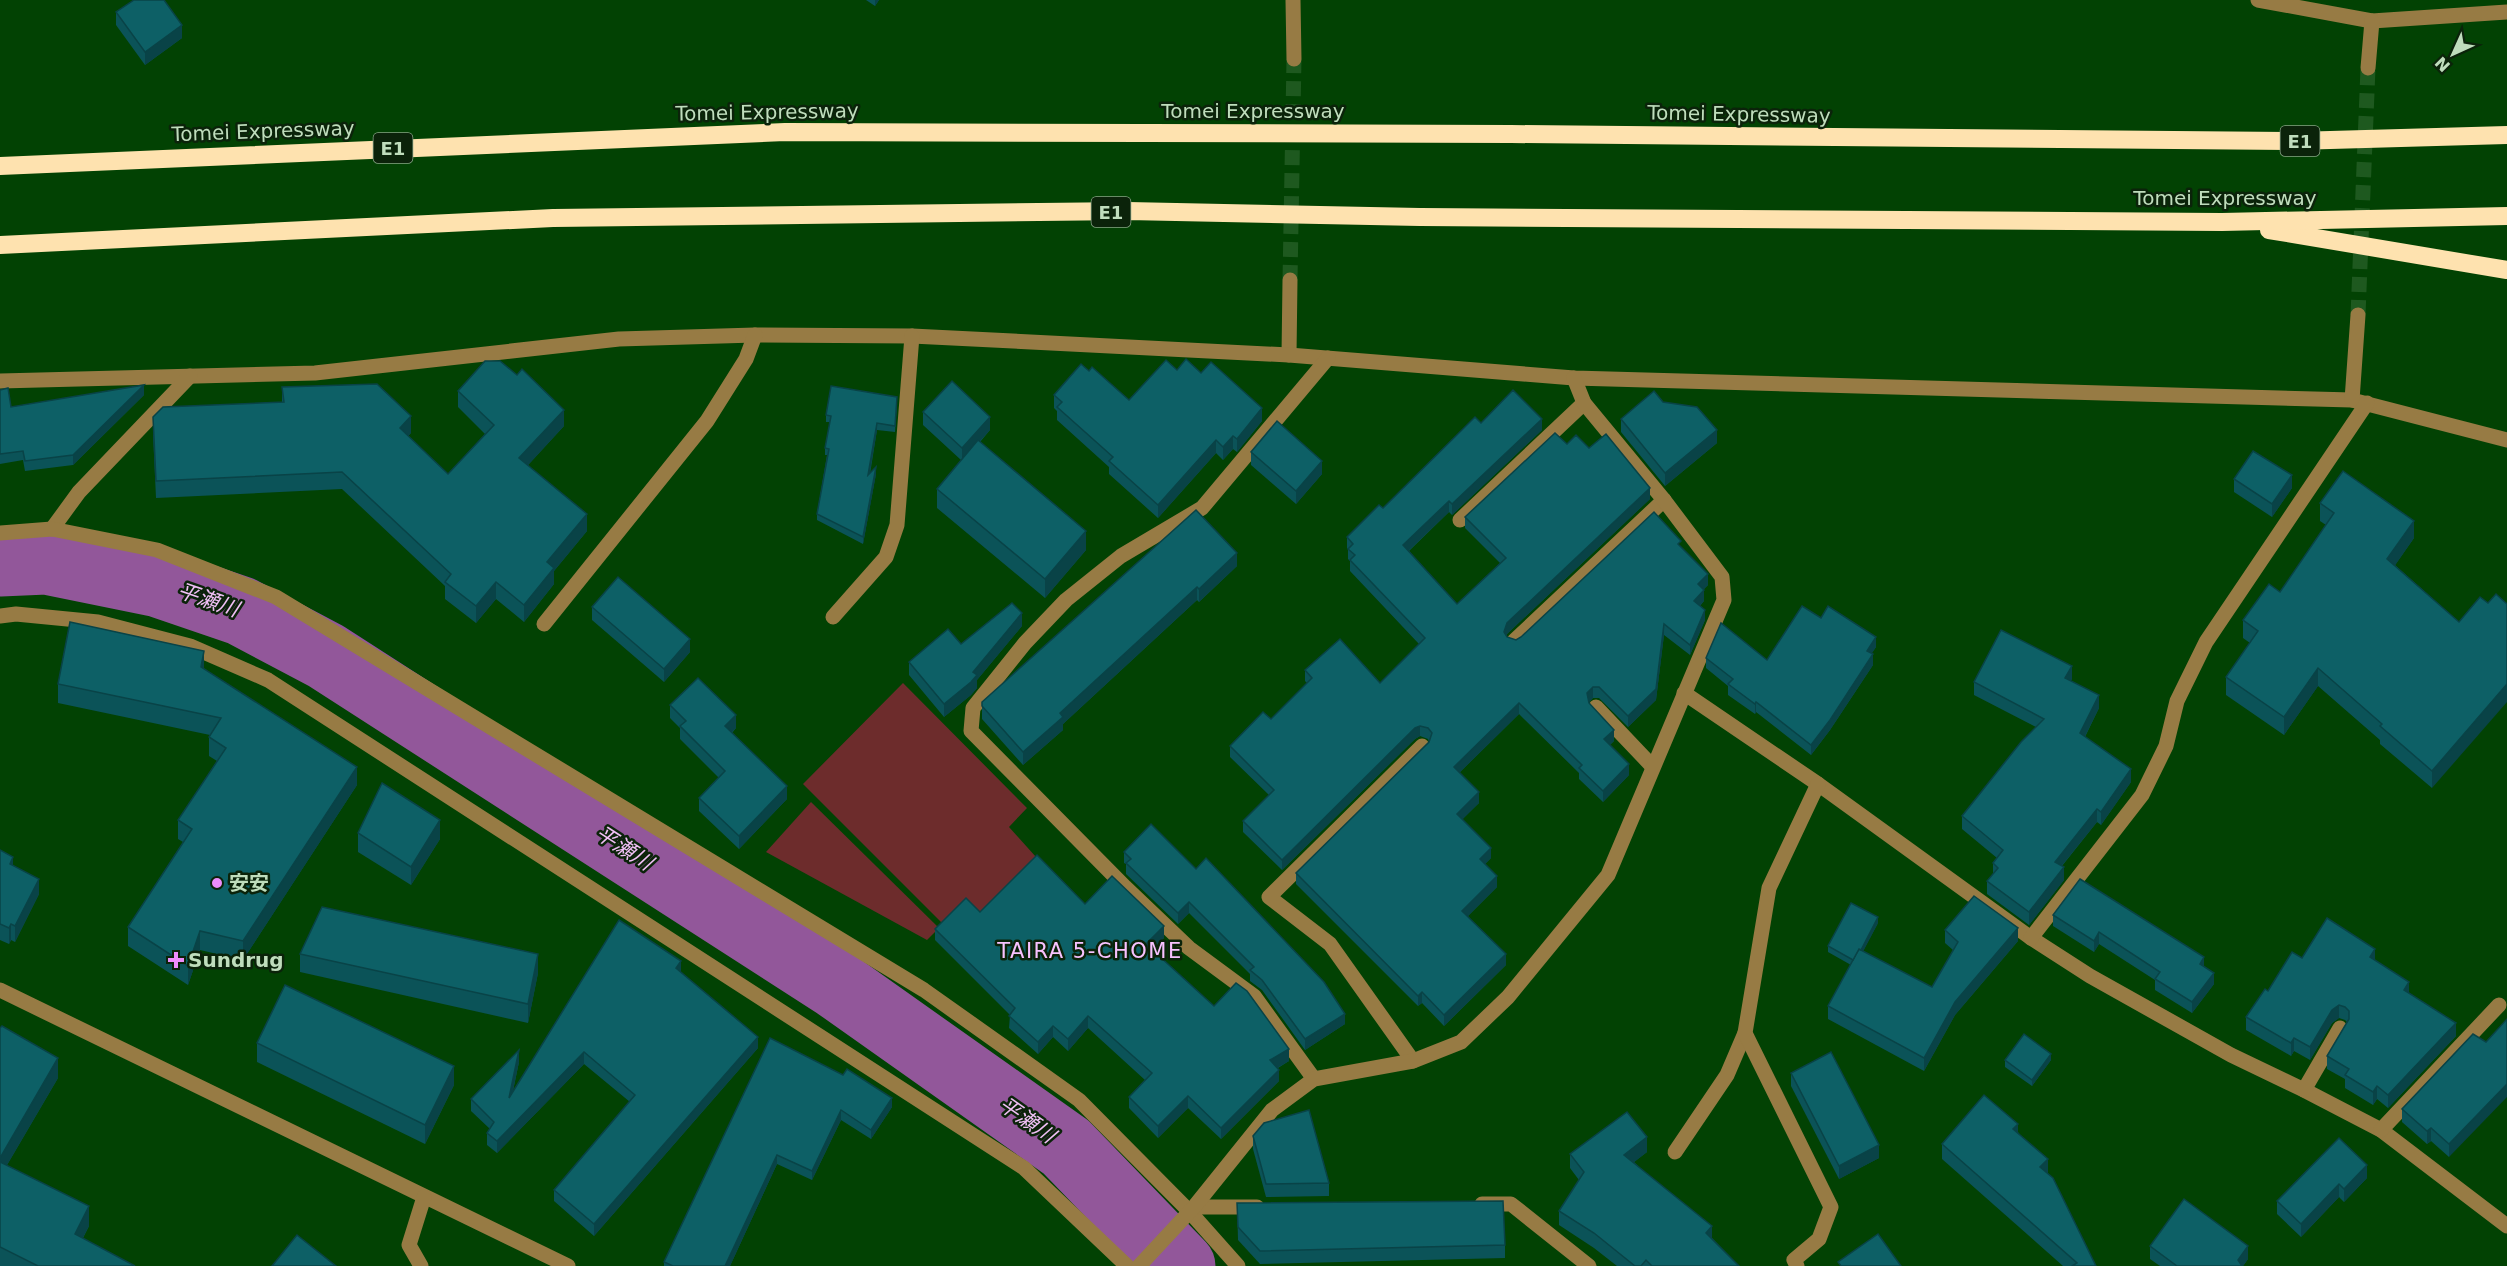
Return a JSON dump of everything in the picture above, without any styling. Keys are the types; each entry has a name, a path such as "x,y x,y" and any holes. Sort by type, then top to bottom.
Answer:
{"highway":[{"name":"Tomei Expressway","path":"0,166 785,132 1512,134 2295,141 2507,135"},
{"name":"Tomei Expressway","path":"0,245 553,218 1128,211 1432,217 2222,222 2507,216"},
{"path":"2222,222 2507,270"}],"street":[{"path":"1293,0 1294,58"},
{"path":"2258,0 2372,21 2507,12"},
{"path":"2368,68 2372,21"},
{"path":"1289,355 1290,280"},
{"path":"2031,938 2142,795 2166,746 2177,701 2206,642 2360,401 2358,315"},
{"path":"0,381 315,372 619,339 755,335 912,336 1289,355 1574,378 2360,401 2507,440"},
{"path":"544,624 707,421 746,359 755,335"},
{"path":"834,616 886,557 897,525 912,336"},
{"path":"1314,1079 1254,996 1189,948 1125,888 971,731 973,708 1025,643 1066,600 1121,556 1202,508 1328,358"},
{"path":"52,529 79,492 190,376"},
{"path":"1139,1266 1192,1210 1272,1110 1314,1079 1413,1061 1461,1042 1508,997 1608,875 1652,766 1724,600 1722,577 1664,500 1584,403 1574,378"},
{"path":"1460,520 1584,403"},
{"path":"1514,641 1664,500"},
{"path":"0,533 52,529 158,550 276,597 924,990 1079,1100 1192,1210 1238,1266"},
{"path":"0,616 16,614 98,622 190,646 268,680 1024,1168 1127,1266"},
{"path":"1684,693 1818,784 2031,938 2090,976 2230,1055 2381,1130 2507,1226"},
{"path":"1596,707 1652,766"},
{"path":"1413,1061 1330,944 1269,897 1422,746"},
{"path":"1675,1152 1727,1075 1744,1032 1769,888 1818,784"},
{"path":"0,990 568,1266"},
{"path":"2381,1130 2499,1005"},
{"path":"2304,1090 2340,1028"},
{"path":"1744,1032 1831,1207 1820,1239 1794,1260 1797,1266"},
{"path":"421,1266 408,1245 424,1197"},
{"path":"1464,1204 1511,1204 1589,1266"},
{"path":"1192,1210 1276,1206"}],"shaded area":[{"path":"903,683 1027,808 1009,827 1036,857 978,917 943,924 803,784"},
{"path":"811,802 939,928 927,940 766,852"}],"building":[{"path":"134,0 164,0 182,25 145,52 116,12"},
{"path":"1186,359 1201,373 1211,362 1262,408 1237,439 1233,436 1223,447 1216,440 1158,505 1109,461 1113,457 1057,407 1062,402 1054,395 1081,364 1089,371 1092,367 1129,400 1166,360 1177,370"},
{"path":"485,361 500,361 517,375 522,369 564,410 519,458 587,514 547,562 554,568 524,605 496,582 476,606 445,582 451,574 342,472 156,481 153,417 163,407 284,402 282,387 377,384 411,416 400,428 448,474 494,425 458,391"},
{"path":"952,381 990,417 962,448 923,412"},
{"path":"144,385 73,455 25,461 23,451 0,454 0,390 8,388 11,407"},
{"path":"831,386 897,397 895,426 877,423 868,475 876,467 863,537 817,514 829,449 825,448 831,416 826,415"},
{"path":"1513,390 1542,419 1452,504 1449,501 1403,545 1457,604 1506,558 1465,517 1555,433 1567,444 1576,435 1589,448 1606,434 1650,488 1507,623 1504,632 1507,637 1516,640 1521,637 1654,512 1681,541 1678,544 1708,574 1698,584 1704,590 1694,601 1705,610 1690,645 1664,624 1656,689 1628,716 1599,687 1593,687 1587,693 1589,703 1614,730 1604,739 1629,764 1603,791 1579,768 1582,765 1519,703 1454,767 1479,792 1457,814 1491,848 1480,859 1497,876 1462,911 1506,954 1444,1015 1422,992 1418,996 1296,873 1429,742 1432,733 1428,728 1420,726 1415,728 1282,860 1243,821 1274,790 1230,746 1263,712 1271,719 1312,678 1305,670 1340,639 1380,683 1425,638 1350,560 1355,555 1348,549 1353,544 1347,537 1379,505 1383,508 1475,417 1481,423"},
{"path":"1654,391 1663,402 1697,407 1717,430 1665,473 1621,419"},
{"path":"1277,421 1322,461 1296,491 1251,452"},
{"path":"978,440 1086,531 1045,579 937,489"},
{"path":"2253,451 2292,475 2272,504 2234,479"},
{"path":"2343,471 2414,521 2387,559 2459,622 2480,597 2488,603 2496,594 2507,604 2507,684 2432,771 2318,668 2284,717 2226,677 2258,631 2243,620 2269,584 2280,592 2334,513 2320,503"},
{"path":"1196,510 1237,553 1060,713 1063,717 1023,752 982,706 982,702"},
{"path":"618,577 690,639 664,669 592,607"},
{"path":"1012,603 1022,613 973,672 977,675 971,682 944,704 909,662 948,629 961,644"},
{"path":"1802,606 1821,618 1828,606 1876,637 1867,651 1873,654 1811,745 1756,702 1755,704 1728,684 1733,679 1706,658 1721,623 1767,660"},
{"path":"70,622 204,651 201,667 357,767 243,941 200,931 188,966 128,927 192,829 178,820 226,748 209,737 221,718 58,684"},
{"path":"2001,630 2072,666 2065,678 2099,695 2080,733 2131,769 2101,812 2097,809 2055,862 2064,867 2029,912 1987,881 1998,868 1993,863 2003,850 1962,816 2021,742 2044,719 1974,682"},
{"path":"698,678 736,715 725,726 787,786 739,836 699,798 725,771 680,726 686,721 670,705"},
{"path":"382,783 440,820 411,867 358,833"},
{"path":"1151,824 1196,869 1206,858 1324,982 1345,1014 1305,1039 1262,980 1250,970 1254,967 1189,902 1178,913 1126,863 1131,859 1124,852"},
{"path":"0,850 13,857 10,864 39,879 15,926 11,924 9,928 0,924"},
{"path":"1037,855 1085,904 1112,876 1164,926 1146,944 1214,1006 1236,983 1247,991 1289,1049 1270,1060 1279,1070 1221,1128 1188,1096 1158,1126 1129,1097 1152,1073 1088,1016 1068,1039 1053,1026 1038,1042 1009,1016 1015,1008 935,929 966,898 980,912"},
{"path":"2080,879 2204,957 2200,964 2214,973 2192,1002 2155,979 2160,972 2099,932 2094,941 2053,915"},
{"path":"1974,896 2018,928 1955,1002 1924,1058 1828,1006 1859,949 1932,987 1958,942 1945,930"},
{"path":"1851,903 1878,917 1861,950 1859,949 1853,960 1828,946"},
{"path":"322,907 538,954 528,1004 300,954"},
{"path":"2327,918 2375,949 2370,957 2409,982 2404,990 2456,1023 2388,1095 2377,1086 2373,1092 2345,1075 2349,1069 2327,1056 2349,1019 2349,1011 2345,1007 2339,1005 2332,1010 2310,1047 2294,1038 2291,1043 2246,1017 2265,989 2268,991 2292,952 2302,958"},
{"path":"619,920 681,961 676,968 758,1037 594,1224 554,1190 635,1095 584,1052 497,1141 487,1133 494,1122 471,1099 519,1050 509,1098"},
{"path":"285,985 454,1066 425,1125 257,1043"},
{"path":"2507,1019 2507,1084 2449,1144 2431,1128 2427,1131 2402,1109 2473,1034 2486,1042"},
{"path":"2,1026 58,1058 0,1158 0,1028"},
{"path":"2024,1034 2051,1054 2032,1080 2005,1060"},
{"path":"770,1038 843,1075 847,1069 892,1098 871,1130 841,1110 812,1171 777,1155 725,1266 673,1266 664,1262"},
{"path":"1831,1052 1879,1145 1839,1166 1791,1073"},
{"path":"1984,1095 2018,1124 2013,1129 2048,1159 2040,1167 2053,1178 2096,1266 2072,1266 2077,1263 1942,1144"},
{"path":"1309,1110 1329,1183 1266,1184 1253,1136 1264,1123"},
{"path":"1627,1112 1647,1137 1624,1155 1712,1226 1706,1233 1739,1266 1652,1266 1646,1260 1641,1266 1635,1266 1594,1233 1559,1211 1584,1172 1570,1154"},
{"path":"2339,1138 2367,1165 2344,1189 2339,1184 2301,1224 2277,1201"},
{"path":"0,1162 89,1206 75,1234 135,1266 38,1266 0,1247"},
{"path":"2184,1199 2248,1246 2238,1260 2242,1266 2177,1266 2150,1246"},
{"path":"1503,1201 1505,1245 1260,1251 1238,1227 1237,1203"},
{"path":"1878,1234 1901,1266 1841,1266 1838,1262"},
{"path":"297,1235 336,1266 272,1266"}],"waterway":[{"name":"平瀬川","path":"0,562 46,560 159,583 241,611 326,656 837,985 1066,1147 1181,1266"}],"tunnel":[{"path":"1290,280 1294,59"},
{"path":"2358,315 2368,68"}],"place":[{"name":"安安","path":"217,883"},
{"name":"Sundrug","path":"176,960"}],"district":[{"name":"TAIRA 5-CHOME","path":"1090,951"}]}
